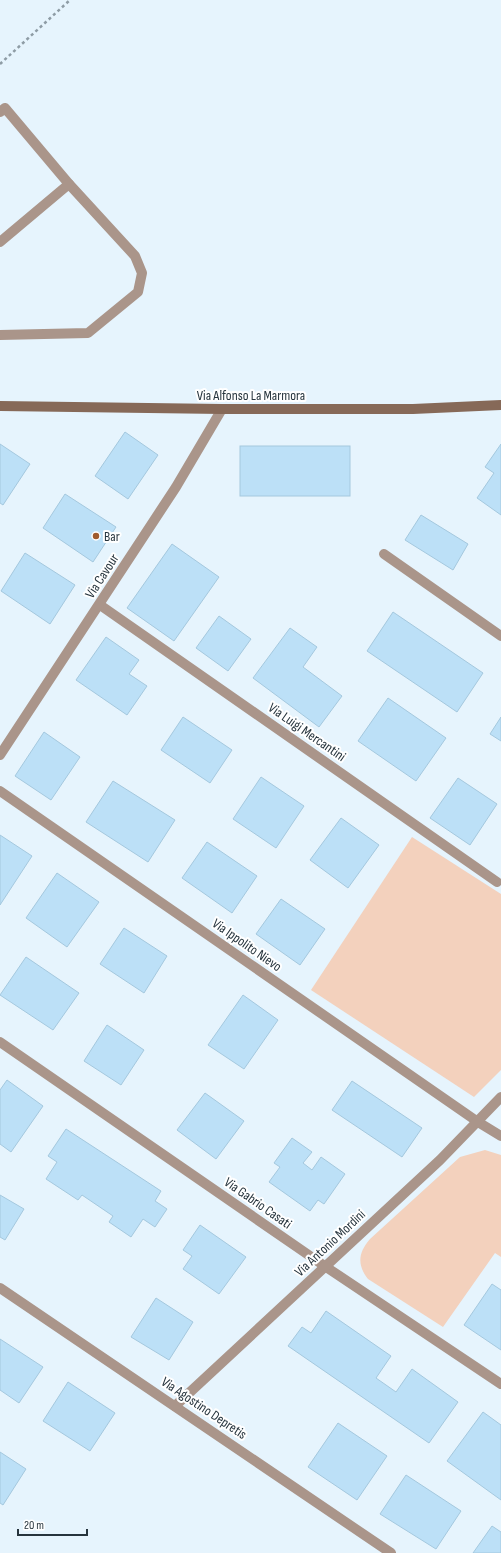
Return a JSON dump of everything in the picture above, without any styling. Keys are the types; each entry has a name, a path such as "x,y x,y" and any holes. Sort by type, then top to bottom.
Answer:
{"street":[{"path":"0,112 5,108 69,184 135,256 142,273 138,292 88,333 0,335"},
{"path":"0,242 69,184"},
{"name":"Via Alfonso La Marmora","path":"0,406 222,409 413,409 501,405"},
{"name":"Via Cavour","path":"0,755 100,605 176,487 222,409"},
{"path":"384,554 501,636"},
{"name":"Via Luigi Mercantini","path":"100,605 497,882"},
{"name":"Via Ippolito Nievo","path":"0,792 478,1122 501,1136"},
{"name":"Via Gabrio Casati","path":"0,1042 326,1266 501,1384"},
{"name":"Via Antonio Mordini","path":"175,1406 478,1122 501,1097"},
{"name":"Via Agostino Depretis","path":"0,1288 391,1553"}],"path":[{"path":"0,64 70,0"}],"shaded area":[{"path":"412,837 501,894 501,1070 474,1097 311,990"},
{"path":"485,1150 501,1155 501,1257 495,1253 443,1327 368,1279 362,1269 360,1259 361,1254 370,1239 460,1157"}],"building":[{"path":"125,432 158,455 128,499 95,476"},
{"path":"0,444 30,464 3,505 0,503"},
{"path":"501,444 501,515 477,498 494,473 485,467"},
{"path":"240,446 350,446 350,496 240,496"},
{"path":"65,494 116,527 93,562 43,528"},
{"path":"421,515 468,544 453,570 405,540"},
{"path":"172,544 219,577 174,641 127,608"},
{"path":"25,553 75,585 50,624 1,591"},
{"path":"393,612 483,673 457,712 367,651"},
{"path":"219,616 251,639 228,671 196,648"},
{"path":"290,628 317,647 303,667 342,696 319,727 253,678"},
{"path":"106,637 139,660 129,674 147,686 127,715 76,680"},
{"path":"388,698 446,738 416,781 358,741"},
{"path":"183,717 232,750 210,783 161,750"},
{"path":"501,717 501,741 490,734"},
{"path":"44,732 80,757 51,800 15,776"},
{"path":"261,777 304,806 276,848 233,819"},
{"path":"458,778 497,804 470,845 430,818"},
{"path":"113,781 175,820 148,862 86,822"},
{"path":"341,818 379,845 348,888 310,860"},
{"path":"0,835 32,856 0,905"},
{"path":"207,842 257,876 232,913 182,878"},
{"path":"57,873 99,902 67,947 26,918"},
{"path":"281,899 325,929 300,965 256,934"},
{"path":"124,928 167,956 144,993 100,964"},
{"path":"26,957 79,993 53,1030 0,995"},
{"path":"243,995 278,1020 244,1069 208,1045"},
{"path":"107,1025 144,1050 121,1085 84,1061"},
{"path":"7,1080 43,1106 11,1152 0,1144 0,1090"},
{"path":"352,1081 422,1128 402,1157 332,1110"},
{"path":"205,1093 244,1121 216,1159 177,1130"},
{"path":"66,1129 161,1191 155,1201 167,1209 155,1227 143,1219 131,1237 109,1222 113,1216 82,1195 78,1200 46,1179 57,1162 48,1156"},
{"path":"292,1138 312,1152 303,1163 312,1170 321,1157 345,1174 324,1204 318,1200 310,1211 269,1182 280,1167 274,1163"},
{"path":"0,1195 24,1209 5,1240 0,1237"},
{"path":"200,1225 246,1257 219,1294 183,1269 192,1256 183,1250"},
{"path":"492,1284 501,1290 501,1350 464,1325"},
{"path":"156,1298 193,1322 169,1360 131,1337"},
{"path":"326,1311 391,1356 376,1378 396,1392 412,1369 458,1402 429,1443 288,1346 302,1327 311,1333"},
{"path":"0,1339 43,1367 19,1403 0,1390"},
{"path":"68,1382 115,1413 90,1451 43,1421"},
{"path":"483,1412 501,1425 501,1500 447,1461"},
{"path":"338,1423 387,1456 357,1500 308,1467"},
{"path":"0,1452 26,1469 3,1505 0,1503"},
{"path":"406,1475 461,1511 436,1549 380,1514"},
{"path":"492,1526 501,1532 501,1553 473,1553"}],"place":[{"name":"Bar","path":"96,536"}]}
